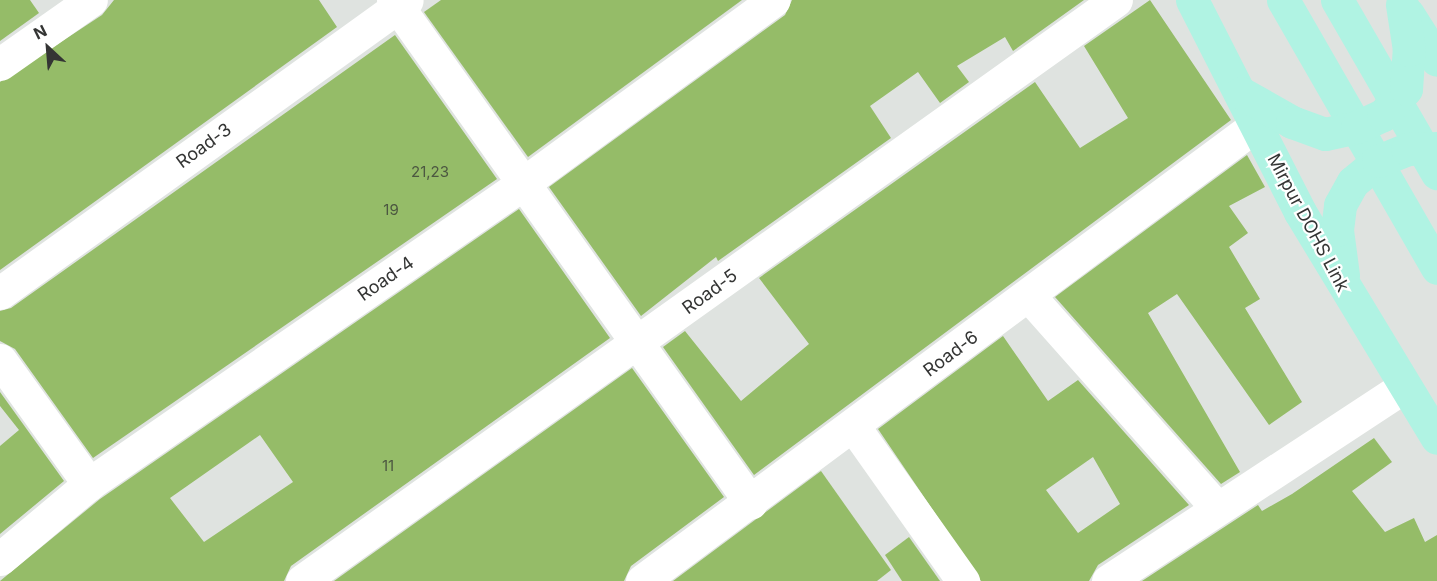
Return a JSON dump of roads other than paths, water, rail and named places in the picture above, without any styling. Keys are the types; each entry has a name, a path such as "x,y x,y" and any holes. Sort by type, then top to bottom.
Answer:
{"main road":[{"name":"Mirpur DOHS Link","path":"1192,0 1345,292 1437,438"},
{"path":"1283,0 1437,268"},
{"path":"1337,0 1437,173"},
{"path":"1242,93 1292,122 1325,134 1357,127 1383,114 1406,89 1409,50 1401,2"},
{"path":"1401,2 1437,60"},
{"path":"1345,292 1337,230 1340,205 1353,182 1378,161 1407,149 1437,148"}],"street":[{"path":"0,63 91,0"},
{"name":"Road-4","path":"0,559 89,484 521,185 774,0"},
{"name":"Road-5","path":"302,581 636,346 1116,0"},
{"path":"400,2 521,185 752,503"},
{"name":"Road-3","path":"0,293 400,2"},
{"name":"Road-6","path":"642,581 752,503 1256,125"},
{"path":"1029,296 1217,508"},
{"path":"0,360 89,484"},
{"path":"1108,581 1403,387"},
{"path":"854,427 963,581"}]}
